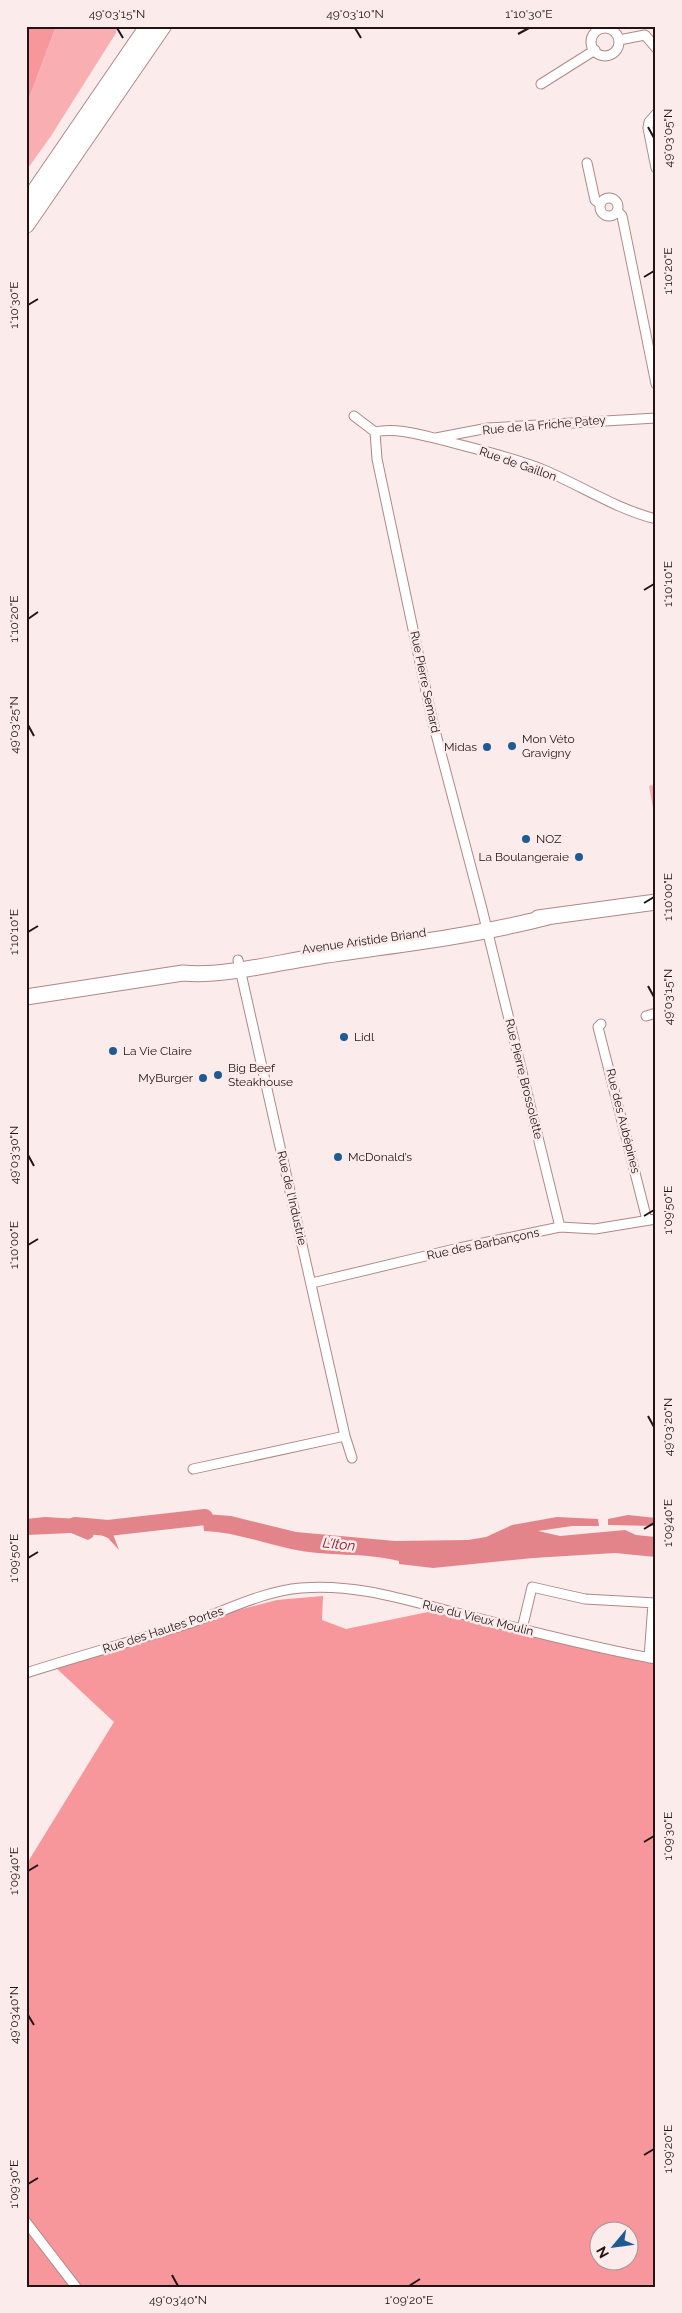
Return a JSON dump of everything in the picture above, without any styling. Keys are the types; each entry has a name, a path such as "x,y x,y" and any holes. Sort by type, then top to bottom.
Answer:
{"highway":[{"path":"26,204 148,26"},
{"path":"26,225 163,26"}],"main road":[{"name":"Avenue Aristide Briand","path":"26,997 183,972 198,974 239,964 656,902"}],"street":[{"path":"608,29 617,35 619,40 616,50 612,54 602,55 595,50 592,38 598,30 608,29"},
{"path":"619,40 645,35 656,48"},
{"path":"541,84 595,50"},
{"path":"656,114 648,122 648,128 656,168"},
{"path":"587,163 595,200 600,204"},
{"path":"611,198 617,204 617,212 612,216 605,216 600,211 600,204 604,199 611,198"},
{"path":"617,212 622,216 656,384"},
{"path":"354,416 375,432"},
{"name":"Rue de la Friche Patey","path":"433,438 488,428 595,420 656,418"},
{"name":"Rue de Gaillon","path":"375,432 387,429 433,438 544,470 631,513 656,519"},
{"name":"Rue Pierre Semard","path":"375,432 377,459 432,719 486,927"},
{"name":"Rue Pierre Brossolette","path":"486,927 560,1227"},
{"name":"Rue de l'Industrie","path":"239,964 345,1436 352,1458"},
{"path":"646,1016 656,1013"},
{"name":"Rue des Aubépines","path":"601,1024 598,1027 651,1219"},
{"name":"Rue des Barbançons","path":"312,1283 459,1248 560,1227 595,1229 651,1219"},
{"path":"193,1469 345,1436"},
{"path":"522,1629 532,1586 585,1599 654,1603 652,1659"},
{"name":"Rue du Vieux Moulin","path":"299,1588 344,1588 384,1594 652,1659"},
{"name":"Rue des Hautes Portes","path":"26,1672 159,1633 268,1596 299,1588"},
{"path":"26,2222 76,2287"}],"shaded area":[{"path":"26,26 56,26 26,106"},
{"path":"56,26 117,26 116,33 51,136 26,171 26,106"},
{"path":"656,784 656,808 653,808 649,786"},
{"path":"323,1596 322,1620 346,1629 428,1612 656,1660 656,2287 26,2287 26,1865 114,1722 54,1666 219,1615 277,1600"}],"water":[{"path":"183,1515 231,1516 296,1532 395,1541 468,1540 486,1537 512,1525 557,1517 598,1519 599,1526 572,1526 538,1531 560,1536 625,1530 636,1535 656,1537 656,1557 615,1553 533,1558 433,1568 399,1564 399,1561 386,1558 291,1549 237,1536 204,1531 203,1522 184,1522"},
{"path":"628,1515 656,1518 656,1526 608,1525 608,1519"},
{"path":"45,1517 95,1520 97,1528 108,1521 119,1550 108,1538 94,1532 93,1537 88,1540 71,1533 26,1535 26,1519"}],"waterway":[{"name":"L'Iton","path":"75,1525 108,1528 205,1517"}],"place":[{"name":"Mon Véto Gravigny","path":"512,746"},
{"name":"Midas","path":"487,747"},
{"name":"NOZ","path":"526,839"},
{"name":"La Boulangeraie","path":"579,857"},
{"name":"Lidl","path":"344,1037"},
{"name":"La Vie Claire","path":"113,1051"},
{"name":"Big Beef Steakhouse","path":"218,1075"},
{"name":"MyBurger","path":"203,1078"},
{"name":"McDonald’s","path":"338,1157"}]}
